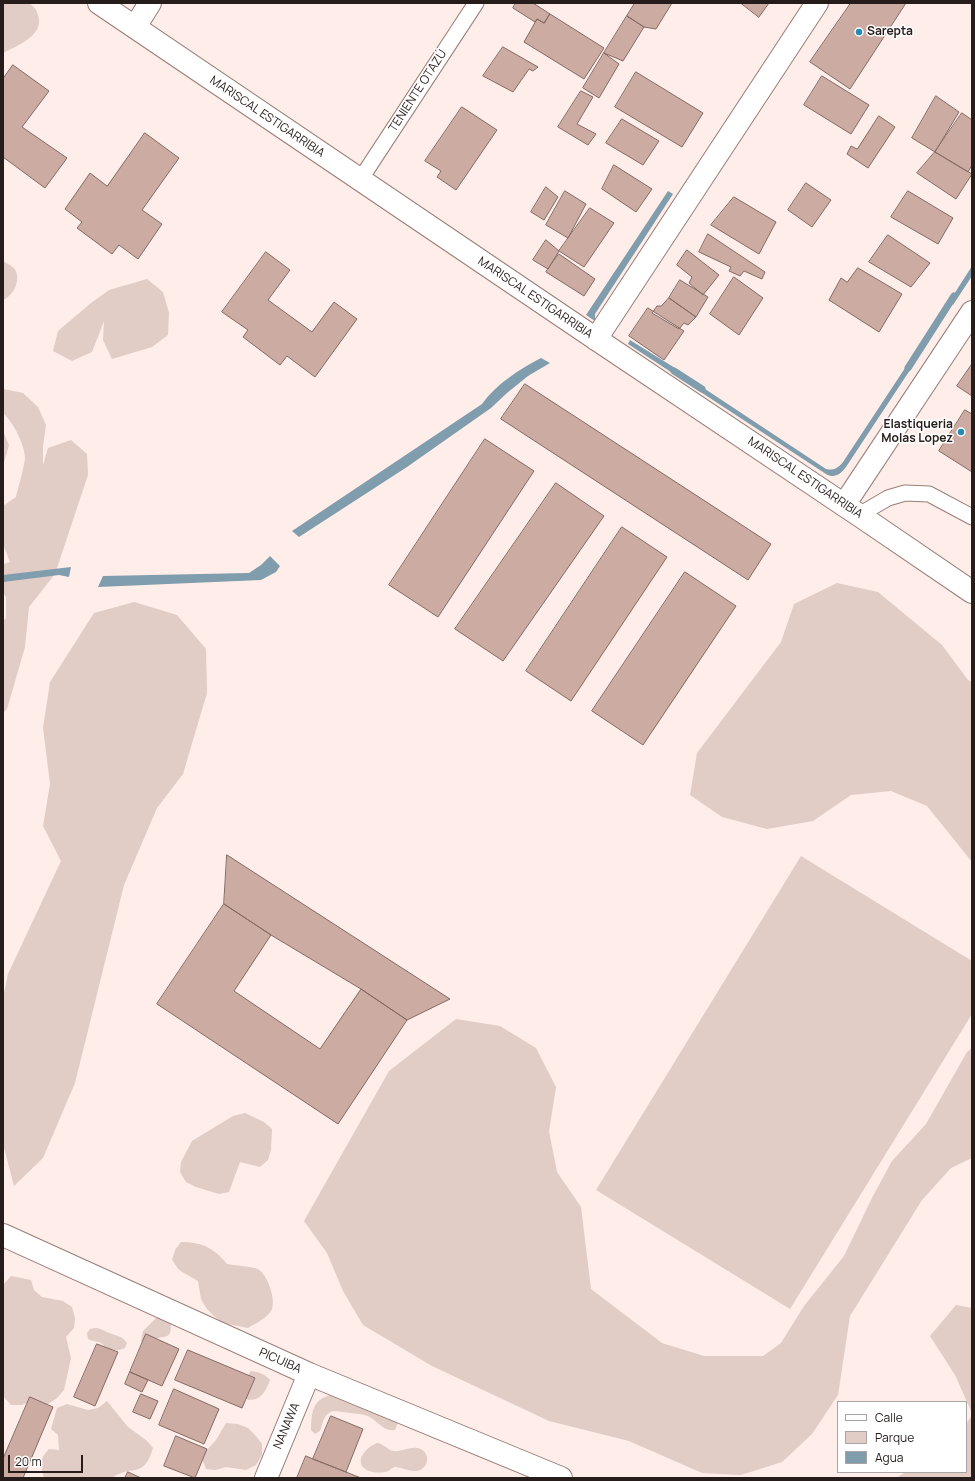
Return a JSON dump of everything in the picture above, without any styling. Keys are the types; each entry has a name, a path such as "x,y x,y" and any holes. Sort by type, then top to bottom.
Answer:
{"street":[{"name":"MARISCAL ESTIGARRIBIA","path":"99,3 972,592"},
{"path":"135,27 150,3"},
{"path":"596,339 817,3"},
{"path":"852,510 972,312"},
{"name":"PICUIBA","path":"3,1235 309,1374 561,1478"},
{"name":"NANAWA","path":"266,1478 309,1374"}],"lane":[{"name":"TENIENTE OTAZÚ","path":"360,180 476,3"},
{"path":"852,510 905,494 929,494 972,517"}],"green space":[{"path":"26,2 30,4 37,11 39,22 34,34 22,43 3,53 3,3"},
{"path":"3,261 14,268 17,282 13,291 3,300"},
{"path":"147,279 163,292 169,313 168,335 152,347 112,359 103,340 104,321 92,352 72,361 53,351 58,331 91,303 109,290"},
{"path":"3,389 23,393 38,407 46,425 43,446 43,465 48,448 71,440 87,454 88,475 55,574 29,607 25,647 7,709 3,713 3,621 6,618 6,597 3,592 3,564 10,562 3,544 3,506 16,497 25,457 23,445 17,433 11,422 3,413"},
{"path":"3,431 9,445 3,466"},
{"path":"837,583 878,592 942,645 968,680 972,682 972,862 927,806 891,791 851,795 813,821 767,829 722,817 690,795 697,753 781,642 794,604"},
{"path":"134,602 177,615 206,649 207,693 183,774 157,808 124,885 75,1083 43,1158 14,1186 3,1144 3,998 8,974 61,861 43,826 50,784 43,728 50,682 94,613"},
{"path":"801,856 972,961 972,1014 790,1309 596,1190"},
{"path":"456,1019 500,1026 536,1048 556,1087 549,1131 557,1172 581,1207 591,1289 662,1343 704,1356 763,1356 781,1343 804,1306 844,1256 892,1161 926,1124 967,1052 972,1048 972,1158 951,1168 922,1200 850,1316 838,1395 812,1434 782,1462 741,1475 702,1473 629,1441 549,1421 432,1366 363,1325 343,1291 327,1253 304,1221 389,1071"},
{"path":"245,1113 264,1122 272,1129 271,1150 268,1160 260,1167 240,1162 229,1192 219,1194 196,1187 186,1182 180,1172 181,1162 192,1141 233,1116"},
{"path":"181,1242 195,1243 207,1247 222,1258 227,1264 258,1269 265,1276 272,1293 273,1305 268,1315 248,1328 223,1323 214,1316 207,1309 201,1299 198,1281 179,1270 172,1260 175,1250"},
{"path":"11,1276 31,1280 34,1290 42,1297 63,1301 72,1307 75,1318 74,1328 66,1337 71,1358 64,1390 57,1398 48,1404 38,1407 31,1401 22,1405 11,1405 4,1397 3,1285"},
{"path":"956,1305 972,1308 972,1413 955,1375 930,1336"},
{"path":"157,1317 162,1317 171,1323 171,1331 169,1335 156,1338 146,1344 141,1341 143,1331"},
{"path":"95,1328 123,1338 127,1343 125,1348 113,1350 101,1343 88,1339 87,1333 90,1329"},
{"path":"251,1371 262,1374 270,1380 266,1390 257,1399 248,1400 242,1398 246,1378"},
{"path":"331,1395 362,1405 399,1420 395,1430 386,1429 365,1415 333,1411 327,1414 320,1431 315,1434 311,1430 312,1413 314,1408 320,1400"},
{"path":"107,1401 128,1427 146,1440 153,1448 145,1464 141,1468 119,1474 112,1478 44,1478 41,1465 43,1456 49,1449 59,1450 58,1435 51,1429 57,1408 67,1404 88,1410 98,1408"},
{"path":"972,1415 972,1478 896,1478 904,1473 967,1473 967,1422"},
{"path":"226,1423 238,1424 248,1428 262,1444 262,1455 256,1465 246,1470 226,1467 216,1470 206,1469 202,1459"},
{"path":"377,1443 393,1451 414,1448 421,1449 427,1458 426,1465 424,1468 417,1471 396,1467 382,1472 367,1470 362,1466 362,1455 367,1449"}],"water":[{"path":"668,191 673,194 595,314 595,321 586,315"},
{"path":"972,266 972,276 953,305 949,302"},
{"path":"630,340 683,373 680,378 628,344"},
{"path":"541,358 550,363 528,376 491,408 407,467 299,537 292,531 482,404 501,384"},
{"path":"911,359 916,361 846,467 840,474 835,476 826,474 693,387 696,383 826,469 831,470 838,467 843,462"},
{"path":"270,556 280,566 276,572 261,580 98,587 103,576 249,573 261,565"},
{"path":"71,567 69,577 59,575 3,582 3,575"}],"building":[{"path":"516,3 533,3 550,14 544,23 537,19 535,22 513,8"},
{"path":"635,3 672,3 656,29 644,27 627,16"},
{"path":"741,3 769,3 759,17"},
{"name":"Sarepta","path":"851,3 906,3 850,89 810,62"},
{"path":"550,14 604,48 584,79 524,42 537,19 544,23"},
{"path":"627,16 644,27 623,61 604,53"},
{"path":"503,47 538,67 533,71 529,69 513,92 483,76"},
{"path":"604,53 619,64 599,98 583,88"},
{"path":"13,65 49,91 22,127 67,158 45,188 3,157 3,79"},
{"path":"636,72 703,113 682,147 615,107"},
{"path":"822,76 869,105 851,134 804,105"},
{"path":"581,91 593,97 577,124 596,134 588,145 558,127"},
{"path":"936,96 959,112 935,152 912,138"},
{"path":"462,107 497,130 456,190 437,177 441,171 425,161"},
{"path":"962,113 972,120 972,165 968,172 935,152"},
{"path":"879,116 895,127 868,168 847,154 851,146 857,149"},
{"path":"622,119 659,141 643,165 606,143"},
{"path":"145,133 179,158 142,210 162,224 138,259 119,245 112,254 77,228 82,222 65,209 90,173 107,186"},
{"path":"935,152 972,174 956,199 917,173"},
{"path":"614,165 652,189 636,212 602,189"},
{"path":"806,183 831,200 812,227 788,210"},
{"path":"546,187 558,197 544,220 531,212"},
{"path":"565,191 586,204 568,238 546,225"},
{"path":"908,191 953,218 938,244 891,217"},
{"path":"734,197 776,222 759,254 711,225"},
{"path":"590,208 614,223 584,267 559,251"},
{"path":"708,234 765,272 762,279 744,271 740,276 729,271 731,267 699,252"},
{"path":"888,235 930,263 911,287 869,262"},
{"path":"546,240 559,251 548,269 533,260"},
{"path":"687,250 719,275 703,295 689,283 692,277 677,265"},
{"path":"266,252 290,270 268,300 312,332 334,302 357,319 315,377 287,356 280,365 243,337 248,330 222,312"},
{"path":"559,254 595,279 584,296 546,272"},
{"path":"858,268 902,294 879,332 829,300 841,278 847,282"},
{"path":"734,277 763,298 739,335 710,314"},
{"path":"680,280 708,297 696,317 669,298"},
{"path":"669,298 696,317 688,325 684,323 679,329 652,313 657,306 661,306"},
{"path":"648,308 684,331 664,360 629,336"},
{"path":"972,364 972,396 957,386"},
{"path":"525,384 771,544 748,580 501,419"},
{"name":"Elastiqueria Molas Lopez","path":"965,410 972,414 972,472 939,451"},
{"path":"485,439 534,471 438,617 389,585"},
{"path":"556,483 604,516 503,661 455,629"},
{"path":"622,527 667,557 571,701 526,671"},
{"path":"685,572 736,606 643,745 592,711"},
{"path":"227,855 450,999 407,1020 361,989 271,935 224,904"},
{"path":"224,904 271,935 234,991 320,1049 361,989 407,1020 338,1124 157,1004"},
{"path":"146,1334 179,1349 162,1386 130,1372"},
{"path":"97,1344 118,1352 95,1406 74,1397"},
{"path":"188,1350 255,1378 242,1408 175,1380"},
{"path":"130,1372 148,1380 142,1392 125,1384"},
{"path":"174,1389 219,1409 204,1444 159,1425"},
{"path":"141,1394 158,1401 150,1419 133,1412"},
{"path":"30,1397 53,1407 23,1478 3,1478 3,1459"},
{"path":"331,1416 363,1429 346,1472 313,1459"},
{"path":"176,1436 207,1449 195,1478 164,1466"},
{"path":"306,1456 313,1459 361,1478 297,1478"},
{"path":"128,1472 141,1478 125,1478"}],"waterway":[{"path":"908,368 954,296"},
{"path":"674,371 702,389"}],"place":[{"name":"Sarepta","path":"859,32"},
{"name":"Elastiqueria Molas Lopez","path":"961,432"}]}
